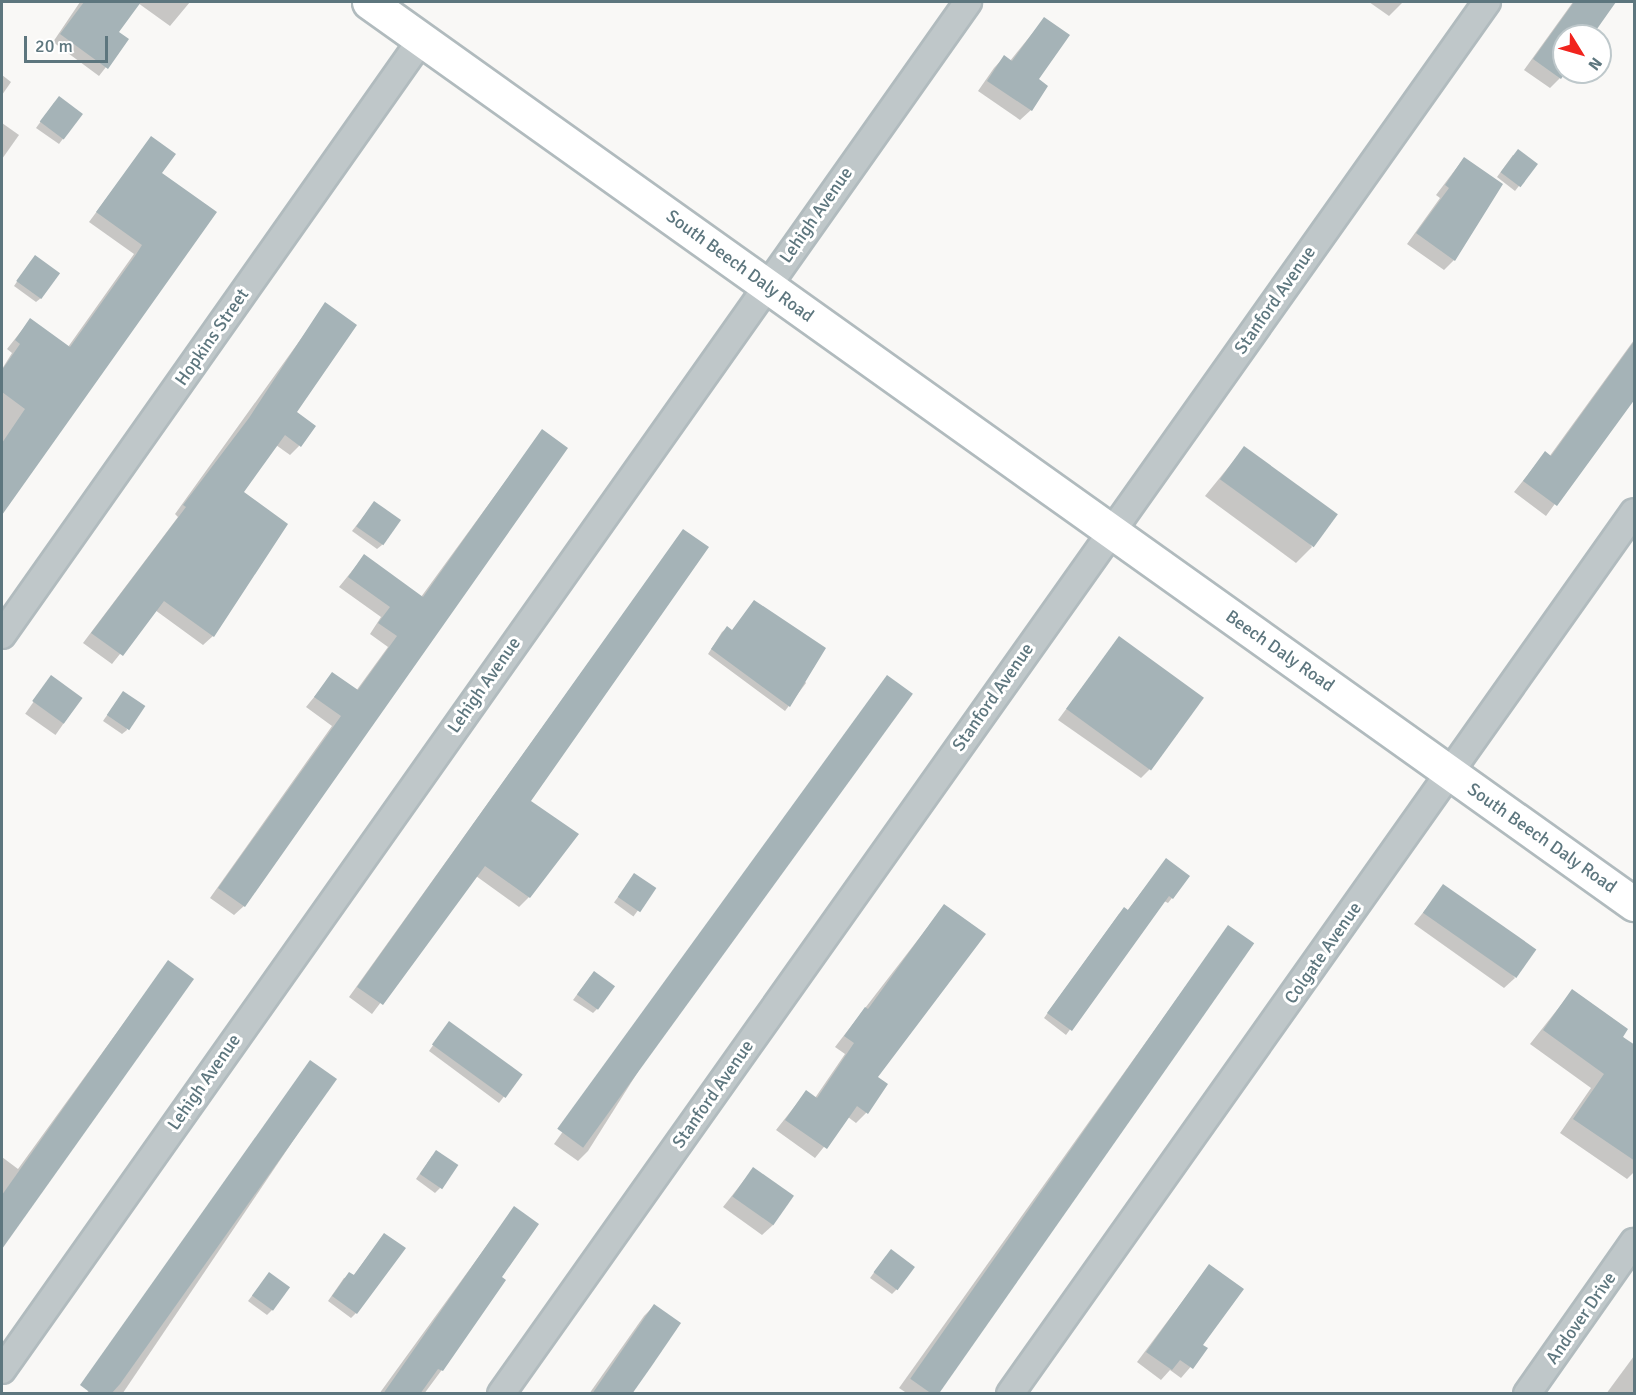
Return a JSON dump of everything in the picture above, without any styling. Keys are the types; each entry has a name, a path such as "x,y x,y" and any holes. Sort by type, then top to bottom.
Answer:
{"main road":[{"name":"South Beech Daly Road","path":"369,2 1111,531"},
{"name":"Beech Daly Road","path":"1111,531 1449,772"},
{"name":"South Beech Daly Road","path":"1449,772 1635,904"}],"street":[{"name":"Lehigh Avenue","path":"2,1370 968,2"},
{"name":"Stanford Avenue","path":"501,1394 1487,2"},
{"name":"Hopkins Street","path":"2,634 422,39"},
{"name":"Colgate Avenue","path":"1010,1394 1635,512"},
{"name":"Andover Drive","path":"1527,1394 1635,1242"}],"building":[{"path":"84,2 141,2 119,32 129,39 108,69 60,34"},
{"path":"1574,2 1616,2 1600,24 1558,24"},
{"path":"1044,17 1070,35 1039,79 1048,86 1032,111 987,81 1004,55 1012,61"},
{"path":"1552,33 1552,73 1533,59"},
{"path":"59,96 83,114 64,140 40,122"},
{"path":"151,136 176,154 162,173 217,212 2,515 2,443 25,409 2,392 2,370 20,344 15,340 30,318 70,347 135,256 142,245 96,212"},
{"path":"1518,149 1538,164 1521,187 1501,172"},
{"path":"1464,157 1503,184 1455,261 1416,233 1449,188 1445,185"},
{"path":"35,255 60,273 41,299 16,281"},
{"path":"325,302 357,325 297,412 316,426 301,447 285,435 244,492 288,524 214,637 164,601 123,656 91,633 186,507 183,505 249,418"},
{"path":"1635,340 1635,399 1557,506 1523,481 1545,451 1551,456"},
{"path":"542,429 568,448 245,907 218,888 341,716 314,697 332,672 358,690 397,636 378,623 390,607 348,577 364,554 423,597"},
{"path":"1244,446 1338,514 1314,547 1220,479"},
{"path":"374,501 401,520 383,545 356,526"},
{"path":"683,529 709,547 531,801 579,834 530,898 485,866 383,1005 357,987"},
{"path":"754,600 826,648 790,707 711,649 727,626 732,630"},
{"path":"1119,636 1204,698 1151,771 1066,709"},
{"path":"51,675 83,698 64,724 32,701"},
{"path":"887,675 913,694 583,1148 557,1129"},
{"path":"123,691 145,706 129,730 107,715"},
{"path":"1166,858 1190,876 1173,899 1169,896 1072,1031 1047,1013 1124,907 1128,910"},
{"path":"634,873 656,888 640,912 618,897"},
{"path":"1443,884 1536,949 1516,978 1423,913"},
{"path":"944,904 986,934 878,1077 888,1084 868,1114 857,1106 827,1149 785,1120 806,1090 817,1098 854,1043 844,1036 865,1007 868,1009"},
{"path":"1228,925 1254,943 939,1394 932,1394 910,1379"},
{"path":"168,960 194,979 2,1249 2,1195"},
{"path":"594,971 615,986 598,1010 577,994"},
{"path":"1572,989 1628,1029 1623,1037 1635,1045 1635,1161 1573,1119 1604,1074 1543,1030"},
{"path":"449,1021 523,1074 506,1098 432,1044"},
{"path":"310,1060 337,1079 120,1384 111,1394 92,1394 80,1385"},
{"path":"436,1150 458,1165 442,1189 420,1174"},
{"path":"753,1167 794,1196 773,1225 732,1196"},
{"path":"514,1206 539,1224 502,1277 506,1280 443,1371 438,1369 420,1394 383,1394"},
{"path":"384,1233 406,1248 357,1314 332,1296 349,1272 354,1275"},
{"path":"891,1249 915,1267 898,1290 874,1272"},
{"path":"1209,1264 1244,1289 1203,1345 1208,1348 1193,1369 1180,1360 1172,1370 1146,1352"},
{"path":"269,1272 290,1287 273,1311 252,1295"},
{"path":"654,1304 681,1323 651,1367 632,1394 592,1394"}]}
